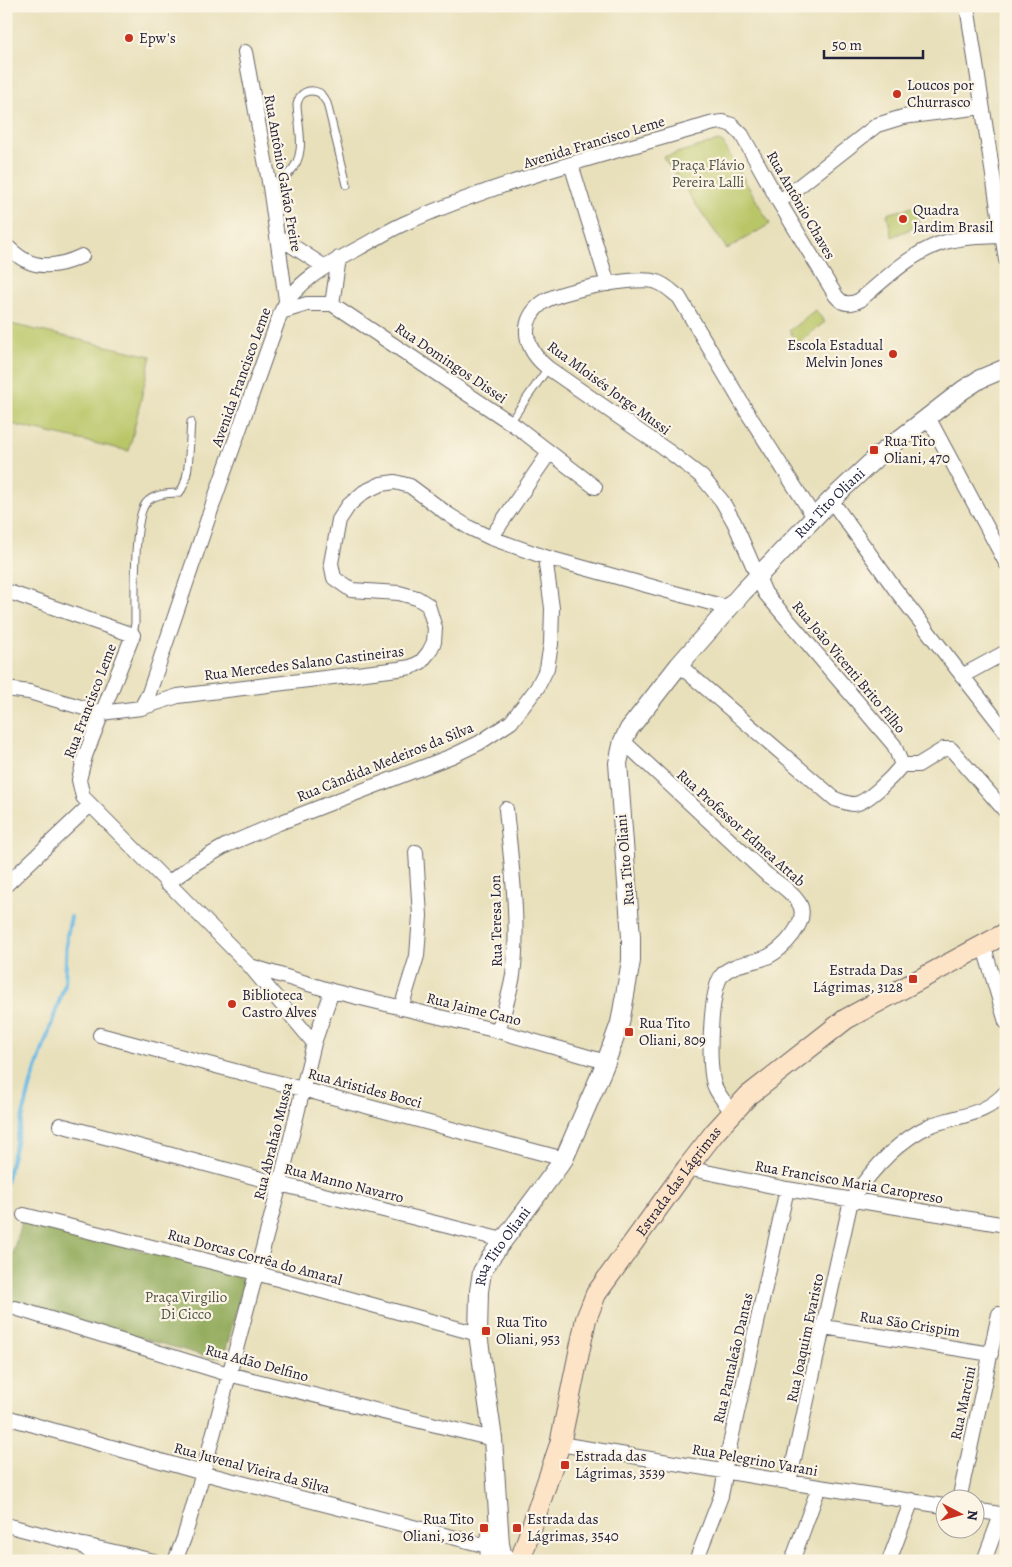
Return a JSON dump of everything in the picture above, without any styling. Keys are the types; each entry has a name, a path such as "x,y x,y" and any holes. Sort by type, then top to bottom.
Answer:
{"main road":[{"name":"Estrada das Lágrimas","path":"520,1561 560,1444 586,1319 596,1294 687,1168 732,1112 748,1096 846,1019 1006,933"}],"street":[{"path":"967,6 1006,260"},
{"name":"Rua Antônio Galvão Freire","path":"245,52 270,187 284,306"},
{"path":"779,202 877,125 903,117 982,107"},
{"name":"Rua Antônio Chaves","path":"714,123 723,122 732,125 742,135 779,202 841,302 848,304 860,300 913,257 927,249 967,238 1001,236"},
{"name":"Avenida Francisco Leme","path":"141,708 149,693 216,495 284,306 325,267 408,221 473,196 571,164 714,123"},
{"path":"571,164 608,284"},
{"path":"277,236 325,267"},
{"path":"6,246 24,260 33,264 61,265 82,256"},
{"path":"284,306 332,304 339,258"},
{"name":"Rua Mloisés Jorge Mussi","path":"757,577 734,522 722,501 702,477 671,453 548,368 533,354 528,340 528,326 535,310 543,302 555,296 608,284 644,279 657,282 668,288 679,297 747,412 814,517"},
{"name":"Rua Domingos Dissei","path":"332,304 510,422 595,487"},
{"name":"Rua Tito Oliani","path":"507,1561 502,1553 500,1544 492,1439 478,1334 478,1291 482,1272 503,1240 564,1160 606,1062 620,1022 631,961 631,937 618,763 622,741 679,665 757,577 831,500 879,455 963,390 980,379 1006,368"},
{"path":"928,417 1006,563"},
{"path":"491,538 549,452"},
{"name":"Rua Mercedes Salano Castineiras","path":"141,708 178,696 398,669 411,667 421,662 434,642 435,628 428,605 417,598 399,593 351,590 334,578 331,563 339,520 349,505 364,492 381,484 396,482 410,486 449,515 491,538 545,557 729,608"},
{"path":"831,500 895,589 1006,732"},
{"name":"Rua Cândida Medeiros da Silva","path":"167,884 194,864 228,845 279,823 452,756 479,744 511,722 537,688 547,668 551,644 552,608 545,557"},
{"name":"Rua João Vicenti Brito Filho","path":"757,577 765,593 894,745 902,765"},
{"path":"6,591 133,635"},
{"name":"Rua Francisco Leme","path":"90,805 83,797 80,789 80,773 101,713 133,635"},
{"path":"962,676 1006,652"},
{"path":"679,665 836,799 842,802 855,804 864,801 886,783 902,765 918,765 944,749 951,748 1006,812"},
{"path":"6,689 29,692 101,713 141,708"},
{"name":"Rua Professor Edmea Attab","path":"622,741 767,875 790,893 800,906 800,921 793,934 780,948 768,957 730,969 723,974 716,989 712,1028 712,1077 714,1087 732,1112"},
{"path":"6,885 90,805 249,966 314,1043"},
{"name":"Rua Teresa Lon","path":"498,1031 508,1002 513,974 514,949 515,915 506,809"},
{"path":"402,1008 417,956 420,916 416,852"},
{"path":"983,944 1006,1022"},
{"name":"Rua Jaime Cano","path":"249,966 332,991 498,1031 606,1062"},
{"name":"Rua Abrahão Mussa","path":"175,1561 184,1538 280,1184 314,1043 332,991"},
{"name":"Rua Aristides Bocci","path":"100,1035 303,1088 564,1160"},
{"path":"851,1200 878,1165 910,1138 930,1125 978,1112 996,1103 1006,1092"},
{"name":"Rua Manno Navarro","path":"60,1125 280,1184 503,1240"},
{"name":"Rua Francisco Maria Caropreso","path":"687,1168 787,1189 1006,1225"},
{"name":"Rua Pantaleão Dantas","path":"696,1561 721,1496 724,1471 787,1189"},
{"name":"Rua Joaquim Evaristo","path":"789,1482 851,1200"},
{"name":"Rua Dorcas Corrêa do Amaral","path":"24,1215 256,1273 478,1334"},
{"name":"Rua Adão Delfino","path":"16,1308 228,1374 492,1439"},
{"name":"Rua Marcini","path":"961,1490 999,1314"},
{"name":"Rua São Crispim","path":"824,1327 991,1354"},
{"name":"Rua Juvenal Vieira da Silva","path":"6,1417 490,1554"},
{"name":"Rua Pelegrino Varani","path":"560,1444 934,1504"},
{"name":"Rua Tito Oliani","path":"490,1554 496,1478"},
{"path":"792,1561 819,1487"},
{"path":"888,1561 912,1500"},
{"path":"984,1512 1003,1515 984,1561"},
{"path":"6,1525 154,1561"},
{"path":"82,1545 100,1561"}],"lane":[{"path":"270,187 289,174 298,161 301,144 298,98 302,93 310,91 320,93 327,103 347,186"},
{"path":"510,422 548,368"},
{"path":"133,635 140,516 147,502 166,493 179,493 183,489 187,475 191,422"}],"green space":[{"name":"Praça Flávio Pereira Lalli","path":"718,141 723,143 770,224 727,249 663,157"},
{"name":"Quadra Jardim Brasil","path":"916,206 919,225 892,237 887,214"},
{"path":"815,310 825,322 798,343 789,331"},
{"path":"6,323 151,356 129,451 6,423"},
{"name":"Praça Virgilio Di Cicco","path":"21,1221 238,1274 243,1285 225,1353 220,1357 213,1358 6,1301 6,1281"}],"waterway":[{"path":"6,1182 31,1084 65,984 67,936 71,917"}],"place":[{"name":"Epw's","path":"129,38"},
{"name":"Loucos por Churrasco","path":"897,94"},
{"name":"Quadra Jardim Brasil","path":"903,219"},
{"name":"Escola Estadual Melvin Jones","path":"893,354"},
{"name":"Rua Tito Oliani, 470","path":"874,450"},
{"name":"Estrada Das Lágrimas, 3128","path":"913,979"},
{"name":"Biblioteca Castro Alves","path":"232,1004"},
{"name":"Rua Tito Oliani, 809","path":"629,1032"},
{"name":"Rua Tito Oliani, 953","path":"486,1331"},
{"name":"Estrada das Lágrimas, 3539","path":"565,1465"},
{"name":"Rua Tito Oliani, 1036","path":"484,1528"},
{"name":"Estrada das Lágrimas, 3540","path":"517,1528"}]}
